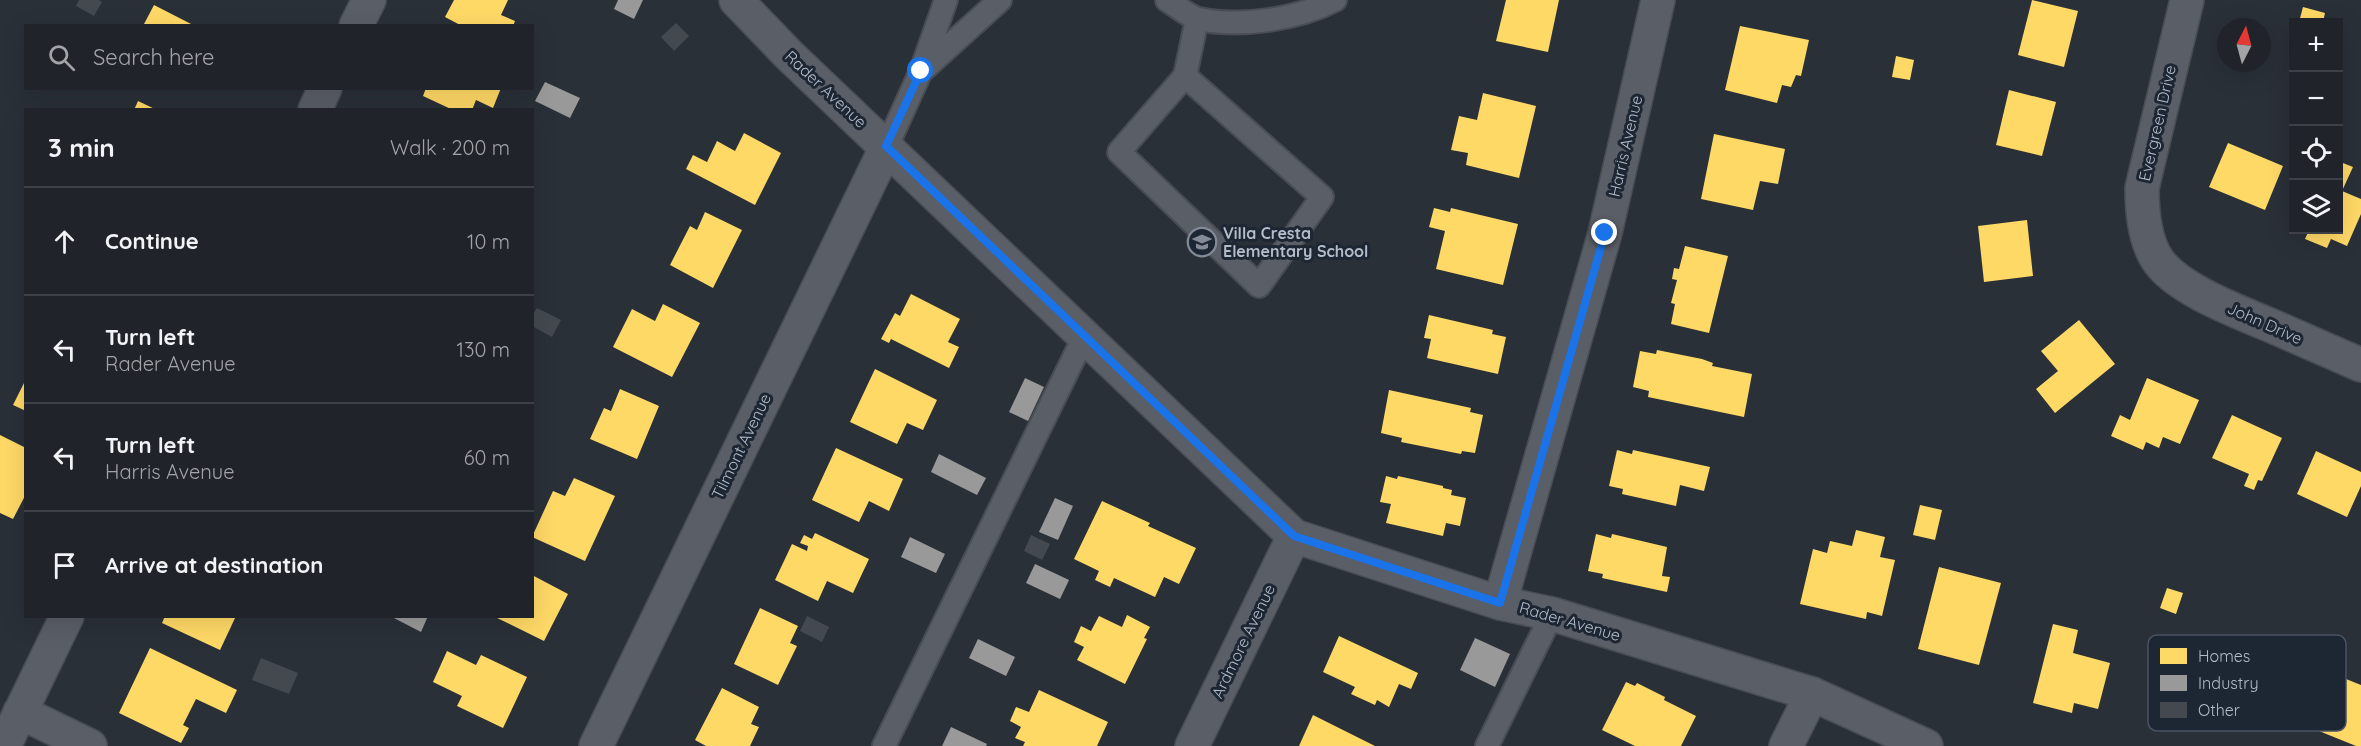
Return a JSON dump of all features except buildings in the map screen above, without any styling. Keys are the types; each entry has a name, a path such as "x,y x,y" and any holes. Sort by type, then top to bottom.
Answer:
{"street":[{"path":"357,24 369,0"},
{"name":"Rader Avenue","path":"736,0 789,55 1294,536 1500,603 1552,614 1812,694 1926,746"},
{"name":"Harris Avenue","path":"1500,603 1605,233 1658,0"},
{"name":"Evergreen Drive","path":"2171,275 2156,259 2146,232 2142,188 2187,0"},
{"path":"316,108 324,90"},
{"name":"Tilmont Avenue","path":"596,746 886,146"},
{"name":"John Drive","path":"2171,275 2228,307 2361,365"},
{"name":"Ardmore Avenue","path":"1192,746 1294,536"},
{"path":"4,746 66,618"},
{"path":"1786,746 1812,694"},
{"path":"20,712 90,746"}],"lane":[{"path":"886,146 921,71 946,0"},
{"path":"921,71 1000,0"},
{"path":"1167,0 1197,19 1243,22 1335,0"},
{"path":"1185,76 1322,197 1259,286 1119,152 1185,76 1197,19"},
{"path":"884,746 1085,335"},
{"path":"1487,746 1552,614"}],"place":[{"name":"Villa Cresta Elementary School","path":"1202,242"}],"route":[{"path":"921,71 886,146 1294,536 1500,603 1605,233"}]}
